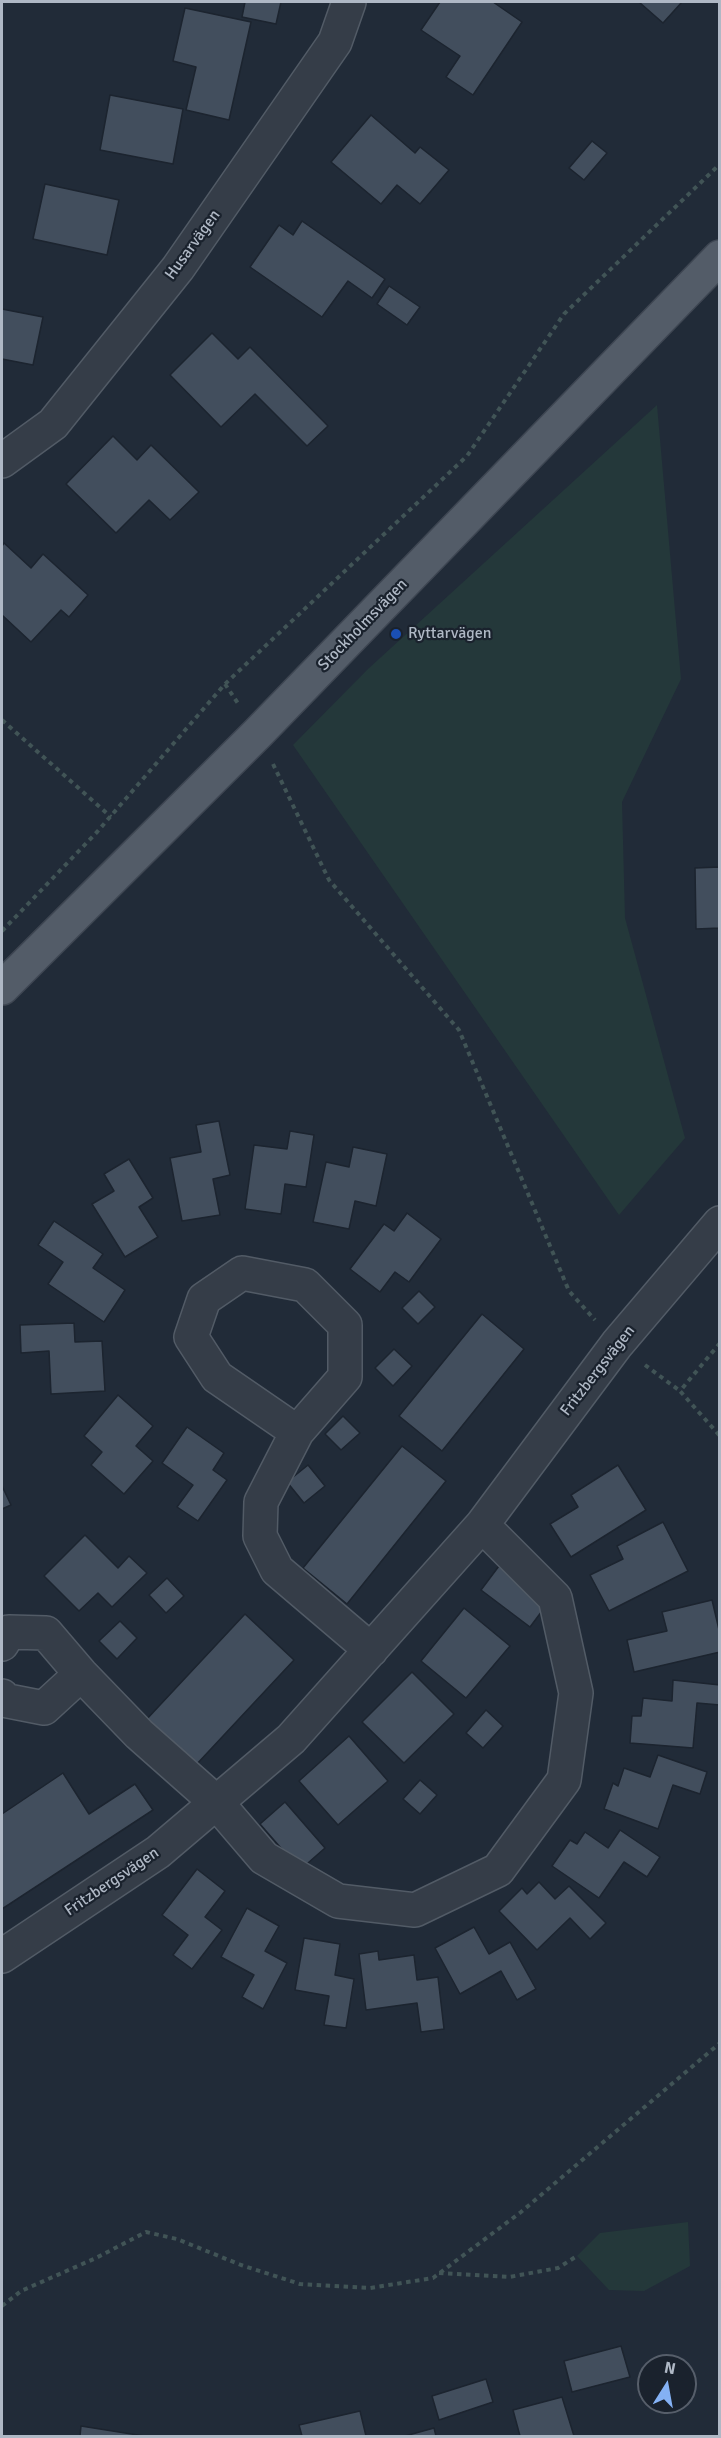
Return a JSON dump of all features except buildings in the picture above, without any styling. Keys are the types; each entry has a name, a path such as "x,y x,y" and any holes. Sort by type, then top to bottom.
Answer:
{"main road":[{"name":"Stockholmsvägen","path":"2,988 258,734 720,257"}],"street":[{"name":"Husarvägen","path":"2,461 53,424 178,268 335,42 349,2"},
{"name":"Fritzbergsvägen","path":"2,1956 158,1852 291,1739 482,1525 617,1344 720,1223"},
{"path":"297,1432 218,1377 191,1337 204,1299 242,1273 305,1286 345,1325 345,1377 297,1432 261,1502 260,1536 277,1570 371,1650"},
{"path":"2,1644 9,1632 46,1633 81,1674 139,1734 218,1803 264,1858 338,1901 415,1910 498,1870 564,1780 576,1693 555,1598 482,1525"},
{"path":"2,1696 3,1700 44,1708 81,1674"}],"path":[{"path":"2,931 111,817 225,684 467,456 564,314 720,164"},
{"path":"225,684 258,734 329,880 459,1030 569,1291 617,1344 680,1391 720,1436"},
{"path":"2,720 111,817"},
{"path":"680,1391 720,1343"},
{"path":"2,2306 21,2291 96,2258 146,2232 177,2239 241,2265 300,2284 370,2288 433,2278 521,2212 720,2043"},
{"path":"439,2273 509,2277 558,2268 578,2256"}],"green space":[{"path":"657,405 681,679 622,802 625,918 685,1138 619,1215 293,745 368,669"},
{"path":"688,2222 690,2266 644,2291 609,2290 577,2256 600,2233"}],"place":[{"name":"Ryttarvägen","path":"396,634"}]}
